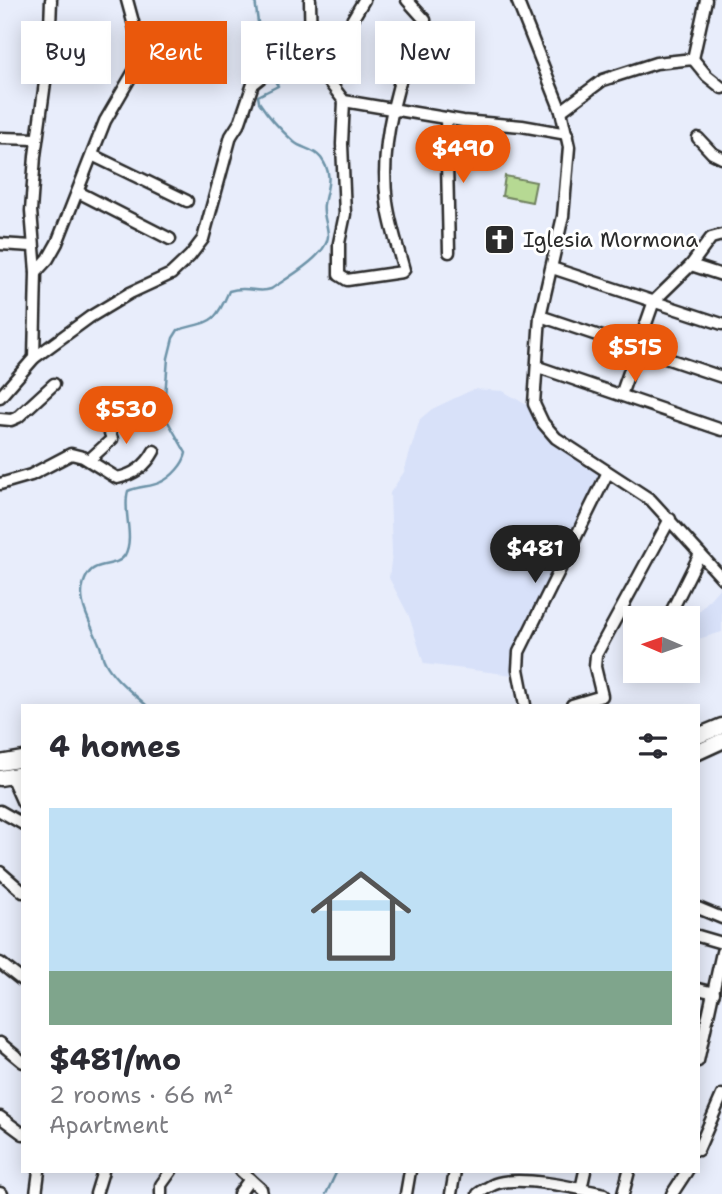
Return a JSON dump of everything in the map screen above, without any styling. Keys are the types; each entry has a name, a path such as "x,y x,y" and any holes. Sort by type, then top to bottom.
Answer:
{"highway":[{"path":"700,735 722,726"},
{"path":"700,751 722,741"},
{"path":"0,763 21,759"}],"street":[{"path":"34,358 36,272 31,211 37,139 49,53 51,0"},
{"path":"36,272 57,243 111,108 140,61 139,44 127,0"},
{"path":"310,0 310,21"},
{"path":"352,21 364,0"},
{"path":"331,84 344,101 342,144 345,214 340,243 339,275 347,280 402,272 404,270 387,203 388,134 406,60 425,20 407,0"},
{"path":"517,0 561,110 567,134 569,168 563,216 540,316 534,404 543,423 556,438 650,500 722,578"},
{"path":"705,0 693,59 706,76 722,88"},
{"path":"561,110 603,80 656,63 693,59"},
{"path":"0,397 34,358 90,317 130,293 171,274 190,256 203,239 231,136 240,122 249,90 255,84"},
{"path":"344,101 567,134"},
{"path":"446,118 449,252"},
{"path":"0,138 37,139"},
{"path":"698,138 712,153 722,158"},
{"path":"92,155 187,201"},
{"path":"78,192 170,239"},
{"path":"621,395 654,301 691,265 711,238 722,235"},
{"path":"0,244 32,246"},
{"path":"691,265 722,275"},
{"path":"552,268 722,324"},
{"path":"540,316 722,377"},
{"path":"538,367 722,430"},
{"path":"0,419 10,421 18,417 54,384"},
{"path":"89,460 112,439 109,430 134,406"},
{"path":"0,484 32,475 71,454 89,460 117,478 147,464 154,451"},
{"path":"525,704 517,669 519,652 607,474"},
{"path":"575,704 602,696 595,667 596,655 670,519"},
{"path":"674,606 700,554"},
{"path":"11,776 21,798"},
{"path":"0,811 14,821 21,822"},
{"path":"0,872 21,890"},
{"path":"700,909 722,918"},
{"path":"700,937 722,943"},
{"path":"700,1050 722,952"},
{"path":"0,962 21,979"},
{"path":"700,990 714,993"},
{"path":"0,1043 21,1060"},
{"path":"700,1145 722,1095"},
{"path":"0,1116 21,1132"},
{"path":"36,1194 39,1173"},
{"path":"96,1194 102,1173"},
{"path":"161,1194 161,1185 170,1173"},
{"path":"243,1173 261,1189 262,1194"},
{"path":"406,1194 410,1173"},
{"path":"451,1194 455,1173"},
{"path":"496,1183 498,1173"},
{"path":"539,1184 542,1173"},
{"path":"581,1189 585,1173"},
{"path":"623,1194 628,1173"},
{"path":"672,1194 686,1173"},
{"path":"239,1194 250,1179"},
{"path":"478,1194 496,1183 539,1184 604,1194"}],"shaded area":[{"path":"474,389 503,391 530,407 539,426 602,476 513,653 513,675 424,664 409,616 389,578 392,553 390,493 404,472 420,419 432,409"},
{"path":"722,585 722,632 700,638 700,610"}],"green space":[{"path":"505,176 536,182 532,202 502,196"}],"waterway":[{"path":"255,0 258,21"},
{"path":"145,704 118,679 105,662 85,611 82,592 92,570 117,562 125,555 129,540 126,507 128,491 165,480 177,470 185,457 186,453 167,420 164,409 168,358 178,330 210,320 229,291 271,289 305,266 326,244 328,236 324,208 327,170 321,158 294,142 259,102 258,96 278,86 277,84"},
{"path":"326,1194 336,1173"}],"place":[{"name":"Iglesia Mormona","path":"500,240"}]}
